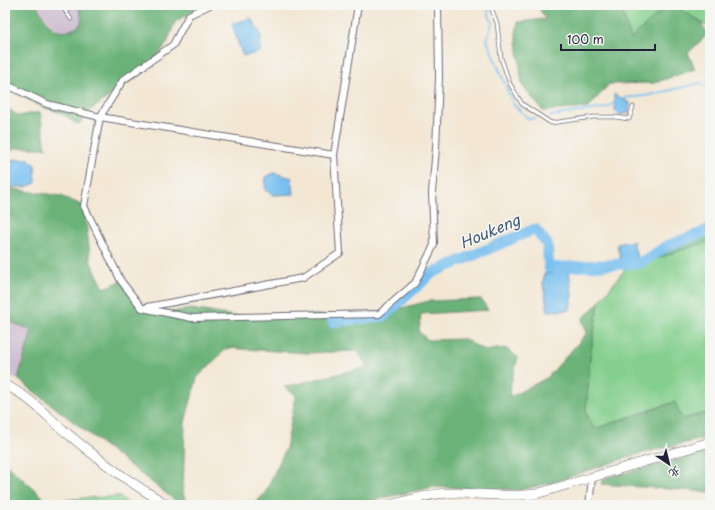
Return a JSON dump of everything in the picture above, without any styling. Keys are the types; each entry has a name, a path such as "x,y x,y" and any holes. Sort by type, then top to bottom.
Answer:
{"street":[{"path":"210,5 190,15 173,45 123,80 100,117 84,206 121,281 142,308 192,318 379,314 415,282 434,245 432,192 436,148 439,78 438,5"},
{"path":"142,308 303,278 340,253 334,155 358,5"},
{"path":"5,84 47,104 100,117 334,155"},
{"path":"5,385 25,396 68,434 113,469 168,505"},
{"path":"390,505 450,493 517,496 536,494 710,442"},
{"path":"589,505 592,478"}],"lane":[{"path":"61,5 71,19"},
{"path":"490,5 497,23 501,58 510,84 522,104 551,123 594,117 629,119 633,107"}],"shaded area":[{"path":"36,5 77,5 80,10 82,20 80,25 75,28 64,33 59,32 51,25"},
{"path":"5,320 33,330 18,379 5,375"}],"green space":[{"path":"5,5 36,5 49,24 59,31 64,32 80,25 81,15 77,5 204,5 175,22 167,43 148,69 89,111 79,124 61,113 42,107 10,89 5,84"},
{"path":"535,5 620,6 631,39 667,5 673,5 700,21 708,34 688,53 695,69 654,83 609,84 588,108 543,111 522,85 516,33 518,22 546,19"},
{"path":"617,5 667,5 631,40 620,6"},
{"path":"673,5 710,5 710,28"},
{"path":"5,106 18,116 40,112 46,148 15,148 5,158"},
{"path":"5,188 61,196 84,206 91,263 104,288 121,281 142,308 171,312 191,309 234,316 316,315 362,318 429,301 481,299 488,310 421,314 419,332 428,340 464,339 485,351 505,348 518,357 511,383 510,397 547,378 587,333 582,319 599,302 590,357 586,412 594,429 675,402 682,419 710,412 710,437 635,455 554,482 520,490 433,487 357,504 254,505 265,493 286,448 296,395 284,387 367,367 358,351 308,353 227,348 197,378 185,422 183,493 187,505 181,505 18,379 32,330 5,320"},
{"path":"710,223 710,241 626,268"},
{"path":"710,241 710,412 682,419 674,402 594,429 586,412 590,357 599,302 626,268"},
{"path":"710,452 710,492 601,484 604,478"},
{"path":"5,464 42,496 45,503 38,505 5,505"},
{"path":"119,496 131,505 47,505 73,499"}],"water":[{"path":"251,18 261,35 260,52 243,56 232,24"},
{"path":"614,94 630,103 629,113 620,115 615,110"},
{"path":"29,159 35,165 36,183 26,187 5,187 5,160"},
{"path":"274,173 292,178 294,194 273,195 265,190 266,177"},
{"path":"633,241 638,262 621,262 617,244"},
{"path":"569,271 572,294 570,310 548,311 543,284 544,274"}],"waterway":[{"path":"486,5 492,23 487,40 513,104 529,119 535,118"},
{"path":"620,100 623,98 645,96 701,83 710,88"},
{"path":"550,116 606,108 616,102"},
{"name":"Houkeng","path":"333,322 384,316 432,273 535,229 547,244 549,268 640,263 669,245 707,231 710,227"}]}
